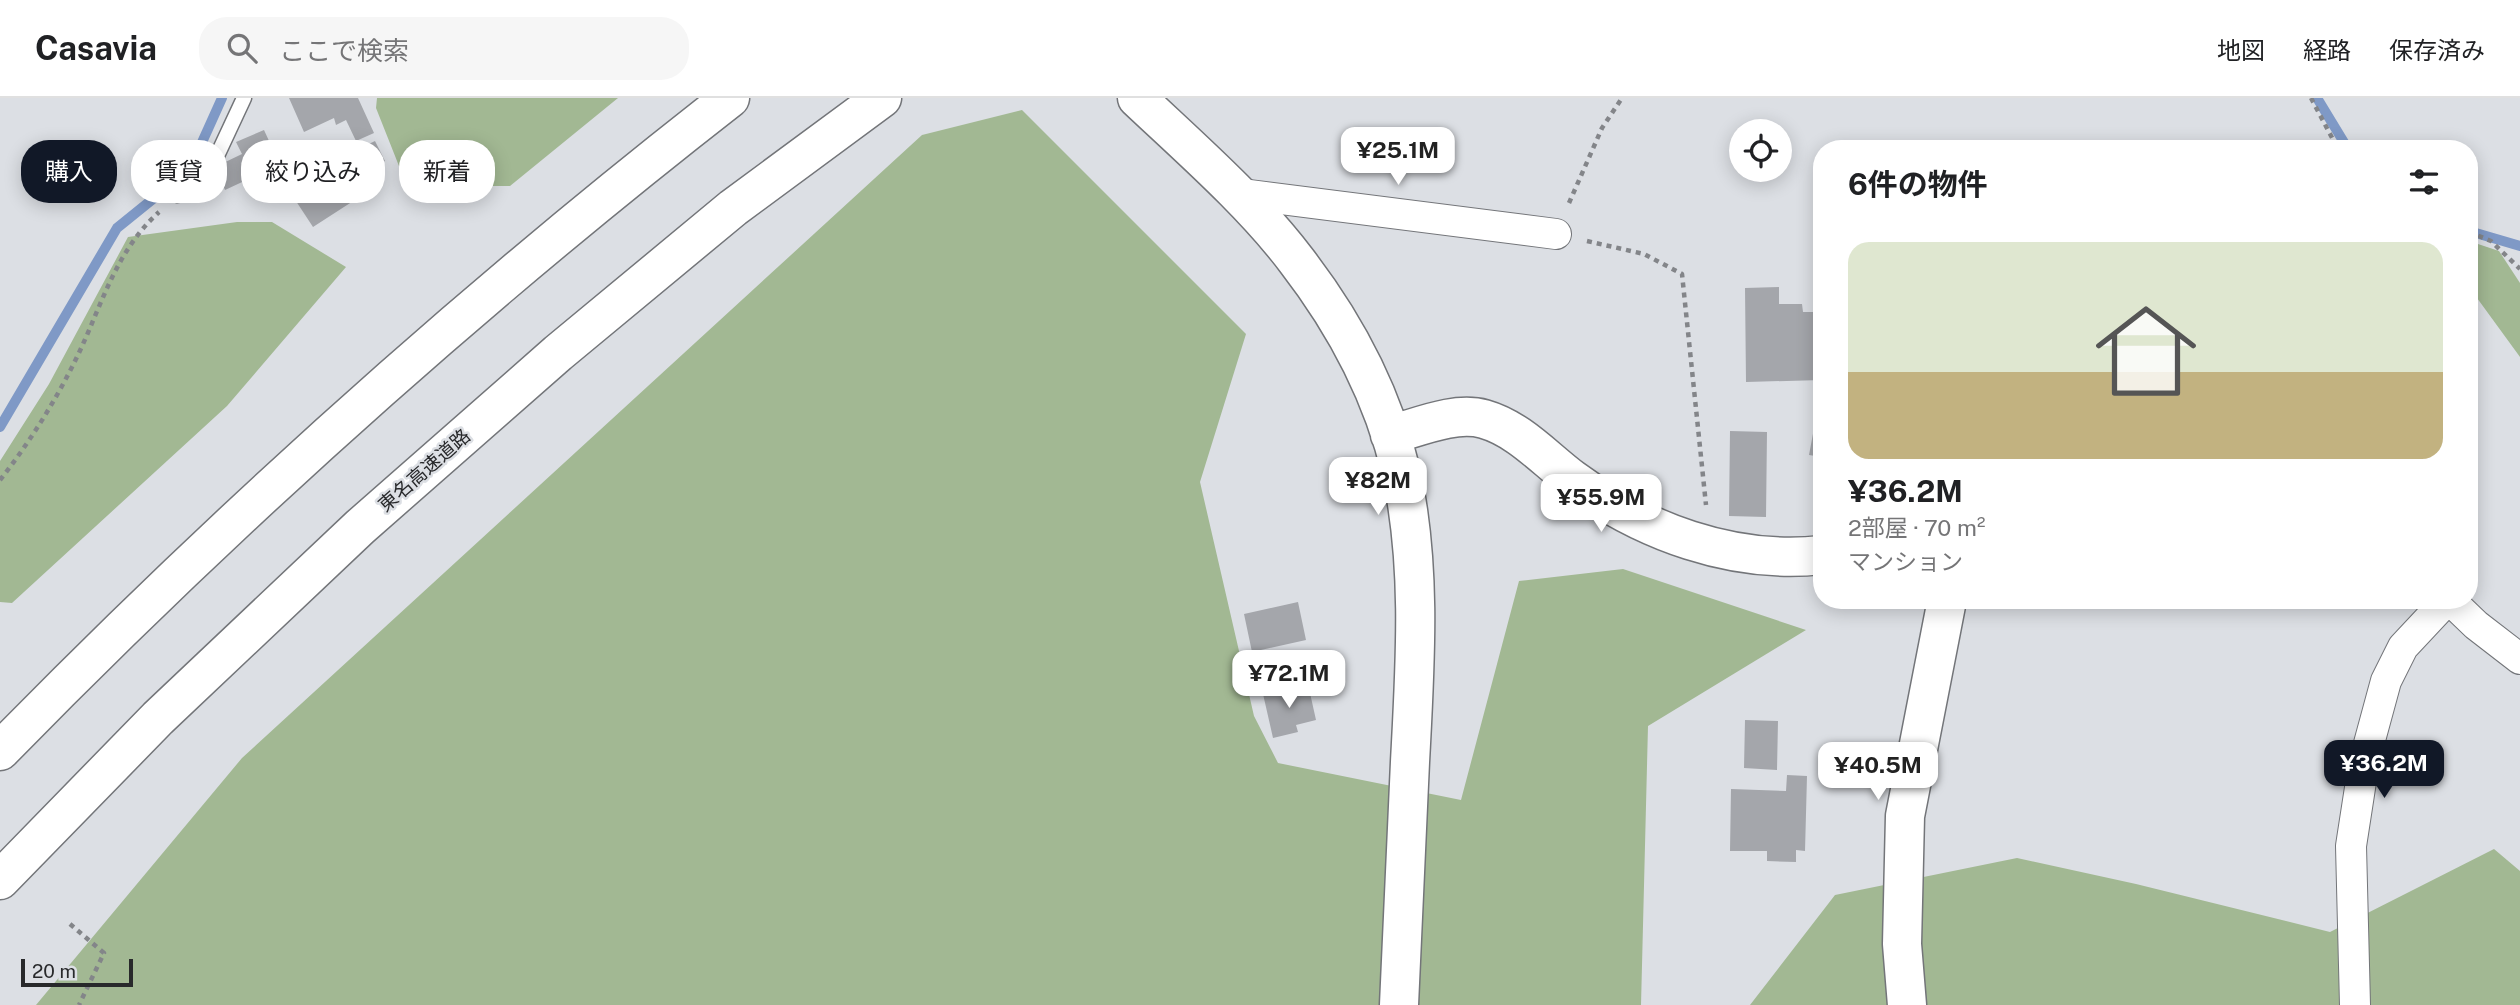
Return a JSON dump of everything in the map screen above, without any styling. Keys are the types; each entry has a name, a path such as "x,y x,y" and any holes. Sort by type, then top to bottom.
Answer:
{"main road":[{"path":"0,751 83,666 298,462 500,283 730,98"},
{"name":"東名高速道路","path":"0,880 158,718 360,527 558,353 733,208 882,98"},
{"path":"1136,98 1234,192 1296,259 1341,327 1370,380 1390,435 1405,495 1413,561 1414,678 1399,1005"},
{"path":"1390,435 1456,418 1482,418 1512,430 1597,498 1638,521 1685,539 1710,545 1798,558 1813,556"},
{"path":"1907,1005 1902,944 1905,816 1945,609"}],"street":[{"path":"1234,192 1556,234"},
{"path":"2355,1005 2351,846 2364,762 2385,681 2403,647 2440,609"},
{"path":"2459,609 2520,659"}],"lane":[{"path":"224,140 244,98"}],"path":[{"path":"1622,98 1602,128 1556,234 1644,254 1682,274 1710,545"},
{"path":"2311,98 2332,140"},
{"path":"0,480 27,446 77,357 107,284 144,226 168,203"},
{"path":"2478,236 2491,241 2520,269"},
{"path":"70,924 104,953 79,1005"}],"green space":[{"path":"377,98 618,98 510,186 495,186 495,140 399,140 399,166 376,108"},
{"path":"1022,110 1246,334 1200,482 1254,716 1278,763 1461,800 1519,581 1623,569 1806,630 1648,726 1641,1005 36,1005 242,758 922,135"},
{"path":"237,222 272,222 346,267 227,406 12,603 0,602 0,461 49,384 128,237"},
{"path":"2478,244 2499,251 2520,283 2520,357 2478,299"},
{"path":"2494,849 2520,871 2520,1005 1750,1005 1835,895 2017,858 2330,932"}],"building":[{"path":"289,98 358,98 374,133 356,140 346,120 336,125 334,118 304,132"},
{"path":"264,130 269,140 241,140 241,152 236,142"},
{"path":"241,154 241,183 227,189 227,161"},
{"path":"297,203 350,203 313,227"},
{"path":"1779,287 1779,304 1802,304 1803,312 1813,312 1813,380 1746,382 1745,288"},
{"path":"1730,431 1767,432 1766,517 1729,516"},
{"path":"1813,434 1813,456 1809,455"},
{"path":"1298,602 1306,640 1252,652 1244,614"},
{"path":"1308,684 1316,720 1296,725 1298,732 1273,738 1263,694"},
{"path":"1745,720 1778,721 1777,770 1744,768"},
{"path":"1787,775 1807,776 1805,851 1796,850 1796,862 1767,861 1767,851 1730,851 1731,789 1786,791"}],"waterway":[{"path":"0,427 117,228 190,169 222,98"},
{"path":"2317,98 2343,140"},
{"path":"2478,234 2520,246"}]}
